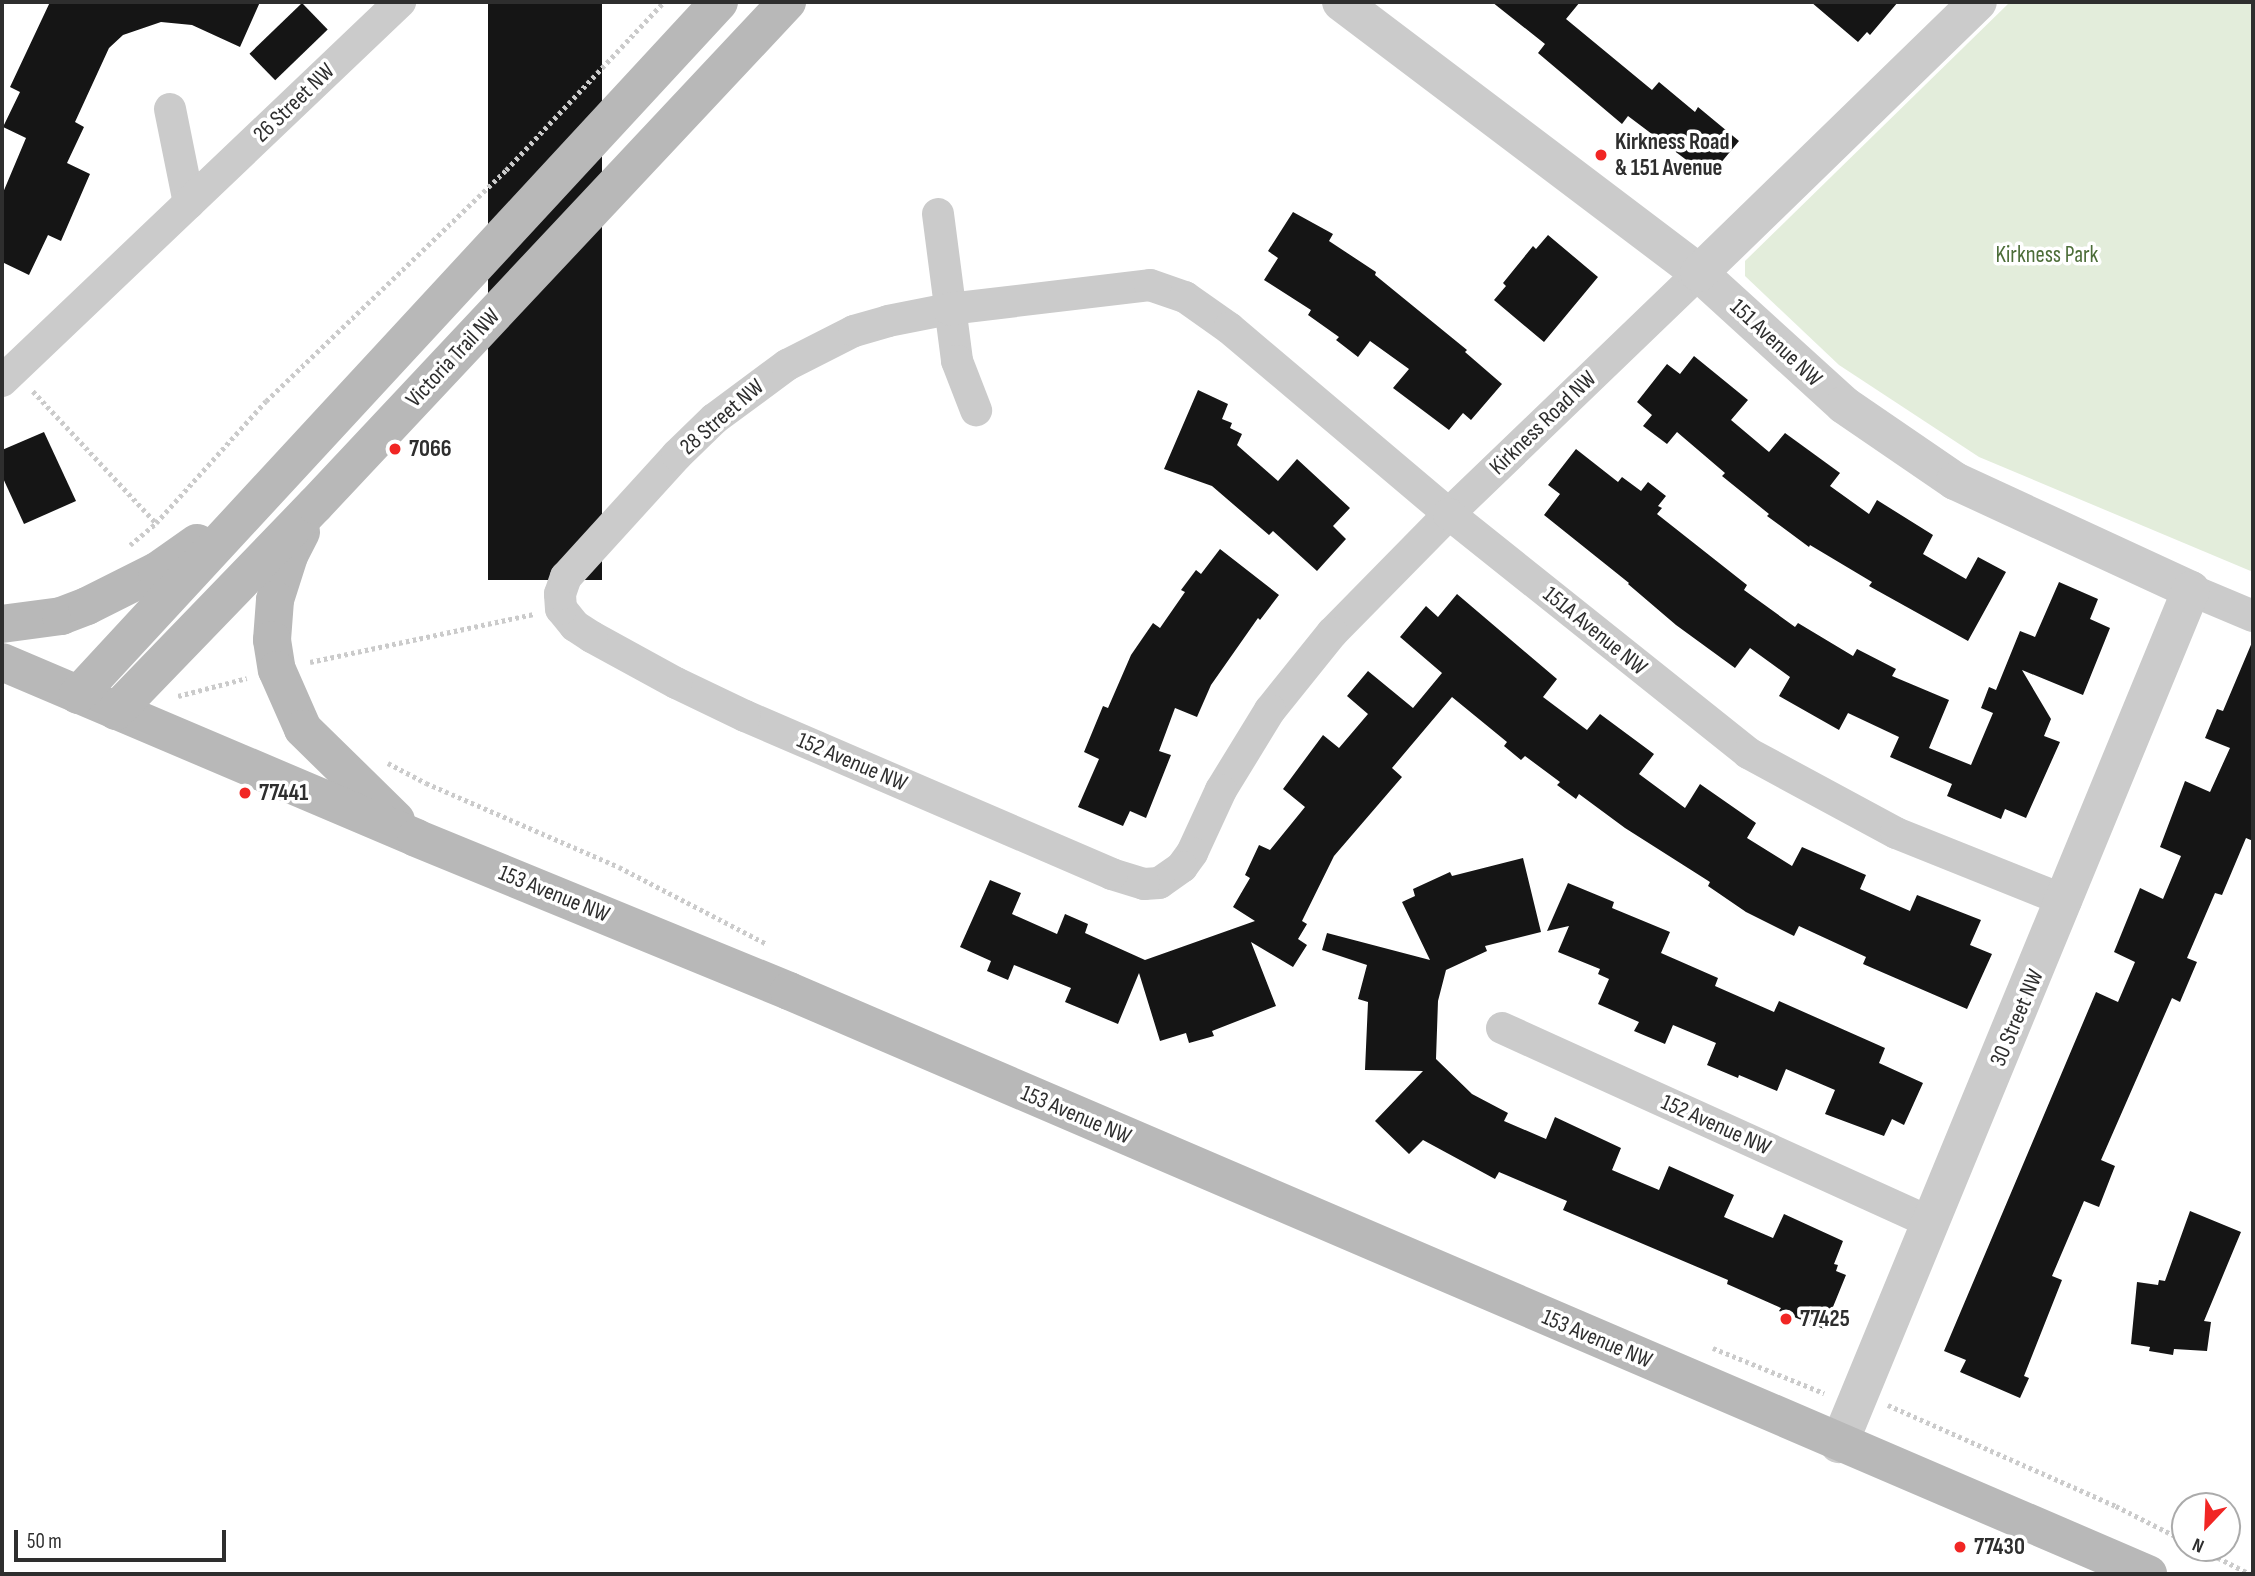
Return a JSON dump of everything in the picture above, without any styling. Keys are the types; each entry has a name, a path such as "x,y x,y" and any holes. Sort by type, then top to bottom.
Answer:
{"main road":[{"name":"Victoria Trail NW","path":"78,695 719,2"},
{"name":"Victoria Trail NW","path":"116,711 314,505 787,2"},
{"path":"2,624 61,616 128,586 186,551 282,473"},
{"path":"314,505 289,555 275,600 272,640 276,670 303,729 416,838"},
{"name":"153 Avenue NW","path":"2,662 416,838 789,990 1839,1444 2148,1574"}],"street":[{"name":"26 Street NW","path":"8,376 400,2"},
{"name":"151 Avenue NW","path":"1341,2 1699,273 1844,405 1955,481 2253,616"},
{"name":"Kirkness Road NW","path":"1159,883 1182,867 1192,853 1228,779 1270,710 1332,633 1449,514 1975,3"},
{"path":"170,108 189,204"},
{"path":"938,214 948,309 957,361 976,410"},
{"name":"28 Street NW","path":"561,609 560,594 566,576 677,455 751,388 786,365 853,331 948,309 1150,285 1168,290"},
{"name":"151A Avenue NW","path":"1168,290 1185,297 1229,328 1449,514 1748,753 1896,833 2066,901"},
{"name":"30 Street NW","path":"1839,1444 2066,901 2191,590"},
{"name":"152 Avenue NW","path":"561,609 575,626 592,637 676,683 745,716 1112,874 1144,884 1159,883"},
{"name":"152 Avenue NW","path":"1502,1028 1931,1223"}],"path":[{"path":"125,550 156,523 266,401 463,214 664,2"},
{"path":"8,376 156,523"},
{"path":"301,664 561,609"},
{"path":"309,662 311,670"},
{"path":"172,698 252,677"},
{"path":"382,760 426,783 619,867 776,948"},
{"path":"1705,1345 1817,1392"},
{"path":"1897,1407 2116,1506 2171,1534"},
{"path":"2226,1562 2250,1574"}],"green space":[{"name":"Kirkness Park","path":"2010,2 2253,2 2253,572 1979,457 1839,365 1745,276 1745,261"}],"building":[{"path":"50,2 260,2 240,47 192,25 161,22 123,35 109,48 75,122 84,127 67,163 90,174 61,241 48,235 29,275 2,262 2,195 26,138 3,127 20,92 10,87"},
{"path":"488,2 602,2 602,580 488,580"},
{"path":"1492,2 1580,2 1566,19 1652,90 1659,82 1695,112 1698,107 1739,141 1709,177 1628,116 1622,124 1538,53 1545,44"},
{"path":"1811,2 1898,2 1870,35 1867,32 1858,42"},
{"path":"302,3 328,30 275,80 249,54"},
{"path":"1293,212 1333,234 1329,241 1376,272 1375,275 1467,350 1465,352 1502,384 1471,420 1463,413 1449,430 1393,388 1409,369 1370,341 1358,357 1336,340 1339,337 1308,315 1311,310 1264,280 1278,258 1268,251"},
{"path":"1548,235 1598,277 1544,342 1494,300 1506,286 1503,283 1533,246 1536,249"},
{"path":"1694,356 1748,400 1731,420 1769,452 1785,433 1840,473 1830,486 1869,514 1877,500 1933,535 1923,554 1966,579 1978,557 2006,572 1968,641 1869,586 1872,582 1810,545 1809,547 1767,516 1769,514 1722,476 1725,473 1677,432 1667,444 1643,426 1652,415 1637,402 1667,364 1680,374"},
{"path":"1198,390 1228,404 1222,419 1232,423 1230,428 1242,434 1237,445 1278,481 1297,459 1350,508 1333,526 1346,539 1317,571 1273,531 1269,535 1212,486 1164,469"},
{"path":"44,432 76,501 24,524 2,476 2,450"},
{"path":"1576,449 1618,482 1622,477 1641,491 1648,482 1666,496 1658,506 1662,508 1657,514 1747,585 1744,590 1795,627 1798,623 1853,656 1857,649 1896,669 1892,676 1949,700 1929,748 1971,765 1993,713 1981,708 1989,687 1996,690 2020,631 2035,637 2059,582 2098,599 2090,619 2110,628 2083,695 2022,670 2051,719 2044,736 2060,742 2026,818 2005,809 2001,819 1947,796 1952,784 1890,757 1899,737 1848,713 1839,730 1779,696 1790,677 1750,648 1735,668 1676,625 1629,583 1544,515 1560,494 1548,485"},
{"path":"1220,549 1279,595 1260,620 1258,618 1211,685 1197,717 1175,708 1159,751 1171,755 1146,818 1130,811 1123,826 1078,807 1099,759 1084,752 1103,706 1108,708 1131,655 1153,623 1160,628 1185,592 1181,590 1196,570 1201,574"},
{"path":"1457,594 1557,679 1543,697 1587,730 1600,714 1654,754 1639,774 1685,808 1700,784 1756,823 1747,838 1792,866 1802,847 1866,875 1860,889 1910,911 1917,895 1981,920 1970,945 1992,954 1967,1009 1863,964 1866,957 1799,926 1794,936 1746,912 1708,886 1710,882 1625,828 1579,794 1576,799 1557,785 1560,782 1525,756 1521,760 1504,746 1507,742 1452,697 1392,768 1402,777 1334,856 1302,921 1307,924 1298,939 1307,945 1293,967 1251,942 1276,1006 1212,1031 1214,1036 1189,1043 1186,1033 1160,1041 1139,973 1118,1024 1065,1002 1071,988 1014,965 1008,980 987,971 991,961 960,947 990,880 1021,893 1012,914 1057,934 1065,914 1088,924 1085,933 1145,960 1255,921 1233,907 1250,878 1245,875 1259,845 1270,850 1305,807 1283,789 1323,735 1339,748 1368,714 1347,696 1368,671 1413,708 1442,673 1400,637 1426,606 1438,617"},
{"path":"2253,640 2253,841 2246,838 2222,895 2215,893 2187,958 2197,962 2180,1002 2172,998 2101,1160 2115,1166 2099,1207 2084,1201 2052,1276 2062,1280 2024,1376 2029,1378 2020,1398 1960,1372 1966,1360 1944,1351 2096,992 2118,1002 2135,962 2114,952 2140,888 2163,899 2181,856 2160,847 2185,781 2210,792 2230,748 2205,738 2217,709 2223,711"},
{"path":"1523,858 1541,932 1485,946 1487,951 1446,970 1438,1001 1436,1059 1472,1094 1508,1113 1504,1121 1546,1139 1555,1117 1621,1148 1612,1170 1659,1190 1669,1166 1734,1195 1724,1217 1773,1238 1784,1214 1843,1241 1834,1264 1838,1265 1836,1271 1846,1275 1824,1329 1779,1311 1781,1308 1727,1284 1728,1280 1563,1210 1567,1201 1499,1172 1495,1179 1423,1140 1409,1154 1375,1121 1423,1071 1365,1070 1368,1002 1358,999 1367,965 1322,950 1327,933 1430,960 1402,902 1415,896 1413,889 1450,872 1452,876"},
{"path":"1568,883 1614,902 1612,908 1670,932 1661,953 1718,978 1715,986 1774,1012 1779,1001 1885,1048 1879,1063 1923,1083 1904,1125 1892,1119 1884,1136 1825,1114 1835,1090 1786,1069 1777,1091 1707,1065 1716,1043 1673,1025 1665,1044 1634,1031 1639,1022 1598,1004 1609,979 1598,974 1600,969 1558,952 1569,926 1547,931"},
{"path":"2190,1211 2241,1232 2204,1321 2211,1322 2207,1351 2174,1349 2173,1355 2149,1351 2150,1347 2131,1344 2137,1282 2158,1285 2159,1280 2165,1281"}],"place":[{"name":"Kirkness Road & 151 Avenue","path":"1601,155"},
{"name":"7066","path":"395,449"},
{"name":"77441","path":"245,793"},
{"name":"77425","path":"1786,1319"},
{"name":"77430","path":"1960,1547"}]}
